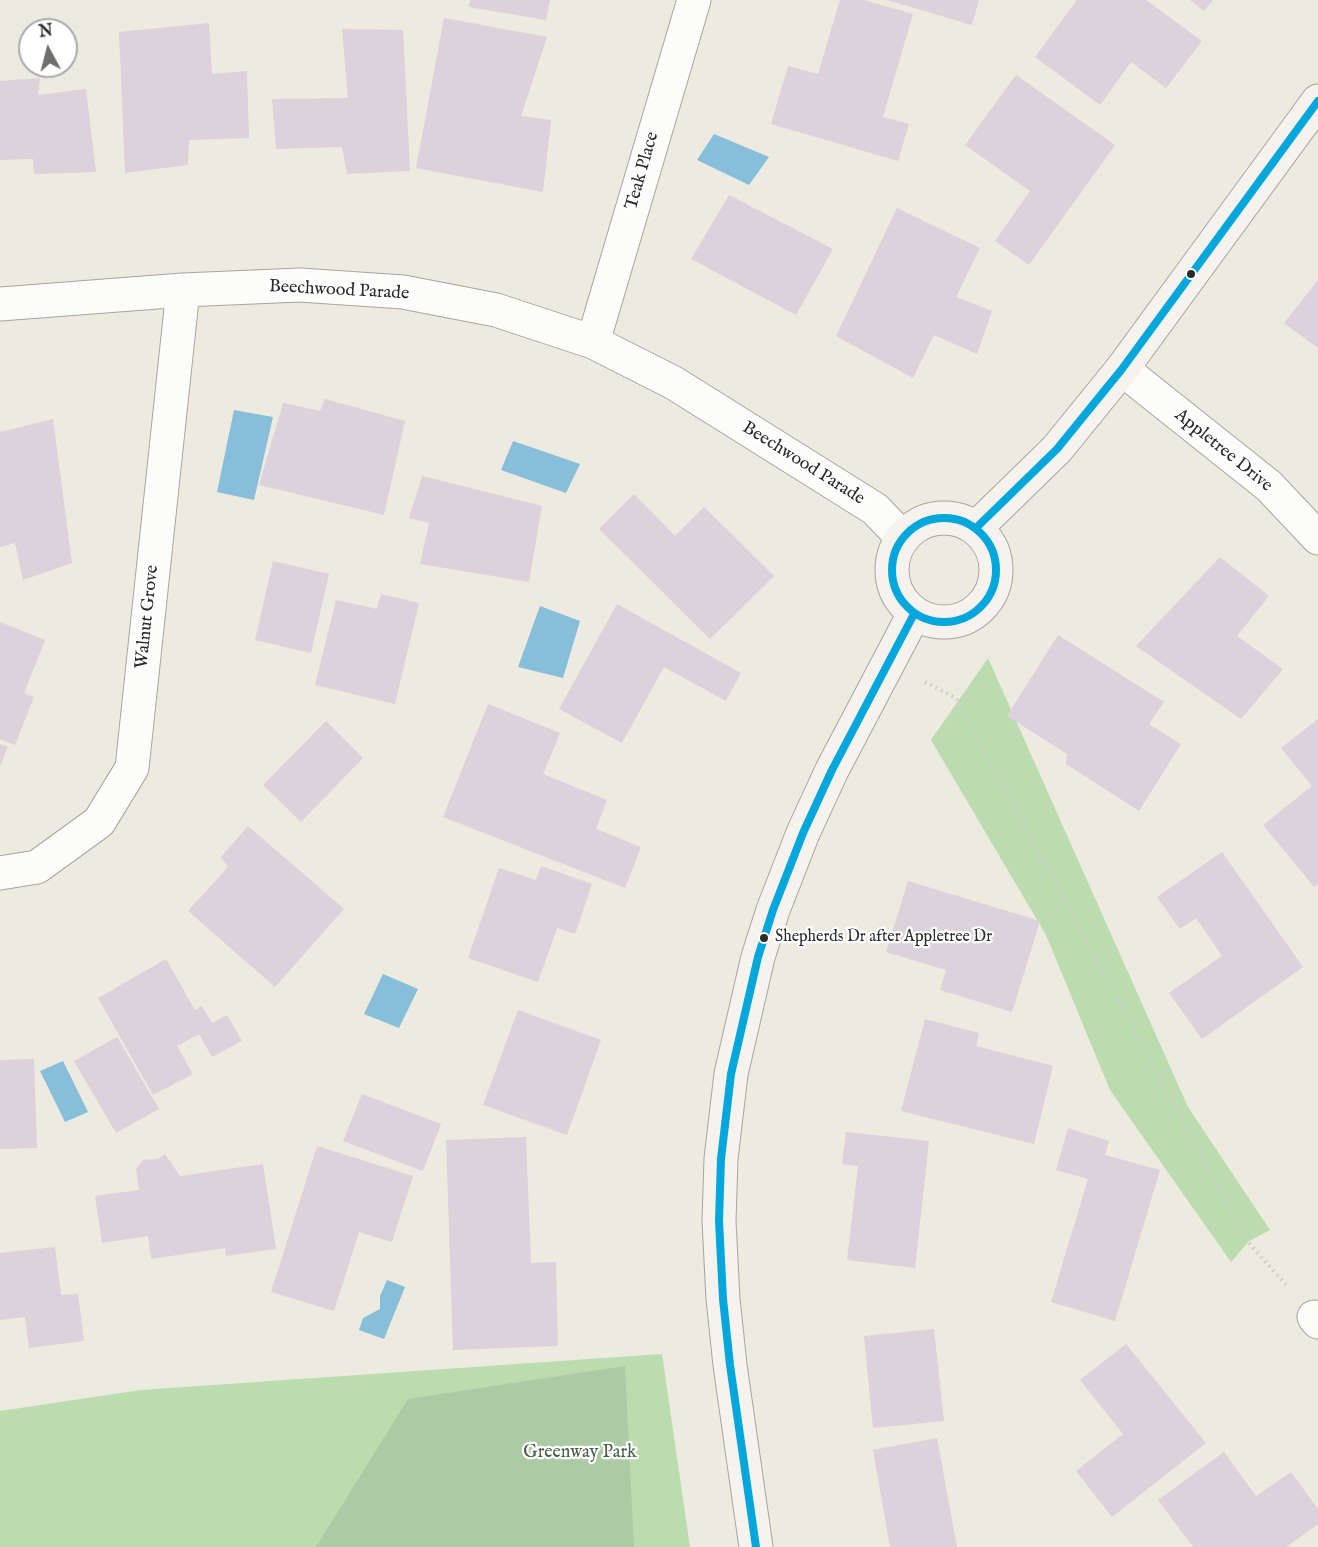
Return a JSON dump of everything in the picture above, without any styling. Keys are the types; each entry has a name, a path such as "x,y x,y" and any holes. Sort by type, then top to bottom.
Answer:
{"main road":[{"path":"976,528 1058,449 1122,369 1318,101"},
{"path":"946,517 962,520 976,528 989,541 995,558 997,576 992,593 981,608 966,618 948,622 931,621 914,614 901,601 894,586 891,569 894,552 902,537 915,526 929,519 946,517"},
{"path":"756,1547 733,1388 723,1299 719,1221 721,1159 731,1074 756,968 773,910 831,770 914,614"}],"street":[{"name":"Teak Place","path":"593,342 694,0"},
{"name":"Beechwood Parade","path":"0,304 183,290 300,285 403,292 496,310 593,342 674,383 850,492 875,509 902,537"},
{"name":"Walnut Grove","path":"0,873 37,867 99,822 132,768 183,290"},
{"name":"Appletree Drive","path":"1122,369 1269,486 1318,538"}],"path":[{"path":"889,663 956,698 1246,1240 1316,1319"}],"green space":[{"path":"988,658 1188,1107 1270,1230 1249,1241 1231,1262 1110,1090 1046,935 931,740"},
{"name":"Greenway Park","path":"662,1354 690,1547 0,1547 0,1411 141,1390"},
{"path":"625,1366 634,1547 316,1547 408,1399"}],"water":[{"path":"714,134 769,157 749,185 697,160"},
{"path":"234,410 273,417 254,500 217,492"},
{"path":"513,441 580,464 566,493 501,470"},
{"path":"540,606 580,621 563,678 518,667"},
{"path":"383,974 418,989 399,1028 364,1014"},
{"path":"63,1061 88,1112 65,1122 40,1071"},
{"path":"387,1280 405,1287 384,1339 359,1330 363,1318 380,1309 380,1296"}],"building":[{"path":"470,0 550,0 546,20 469,7"},
{"path":"840,0 864,0 913,14 883,117 909,124 898,161 771,124 788,66 818,74"},
{"path":"887,0 979,0 972,25"},
{"path":"1077,0 1146,0 1202,41 1166,88 1131,62 1100,105 1035,57"},
{"path":"1190,0 1213,0 1204,11"},
{"path":"444,18 547,37 521,116 551,120 543,192 416,168"},
{"path":"209,23 212,74 247,71 249,138 189,140 188,165 125,173 119,32"},
{"path":"342,29 403,30 410,171 347,174 342,147 276,149 272,99 348,98"},
{"path":"1016,75 1115,145 1029,265 995,241 1030,191 965,145"},
{"path":"40,78 38,95 86,89 96,172 34,174 33,159 0,160 0,81"},
{"path":"729,195 833,249 796,315 691,259"},
{"path":"897,208 980,248 956,297 992,311 977,354 934,335 913,378 836,336"},
{"path":"1318,280 1318,348 1284,323"},
{"path":"325,399 405,421 384,515 259,485 283,403 320,411"},
{"path":"53,419 72,563 23,580 15,543 0,547 0,432"},
{"path":"422,476 542,506 529,582 420,564 429,523 409,518"},
{"path":"634,494 675,536 704,507 774,576 710,639 599,529"},
{"path":"1220,557 1269,596 1237,636 1283,669 1241,719 1136,646"},
{"path":"273,561 329,574 311,653 255,640"},
{"path":"381,594 419,603 395,704 315,685 336,600 377,609"},
{"path":"617,604 741,673 726,701 664,667 622,743 559,709"},
{"path":"0,622 45,640 24,693 34,697 15,745 0,739"},
{"path":"1058,635 1164,702 1149,724 1181,744 1139,811 1066,764 1067,754 1007,716"},
{"path":"488,704 560,733 543,774 607,800 596,829 641,847 625,888 443,817"},
{"path":"1318,719 1318,884 1314,887 1263,825 1312,786 1281,748"},
{"path":"326,721 363,758 301,822 263,785"},
{"path":"0,744 8,747 0,766"},
{"path":"248,826 344,909 275,987 188,911 228,867 221,857"},
{"path":"1222,852 1303,967 1202,1039 1169,993 1222,956 1196,918 1180,929 1157,897"},
{"path":"541,866 592,884 575,934 557,928 538,982 468,958 499,868 536,880"},
{"path":"908,881 1040,921 1012,1012 940,990 946,970 886,952"},
{"path":"166,959 195,1010 202,1006 212,1023 227,1015 242,1041 212,1057 199,1034 177,1046 193,1074 153,1095 98,998"},
{"path":"518,1010 601,1040 567,1135 483,1105"},
{"path":"925,1019 979,1033 976,1046 1053,1066 1034,1144 901,1111"},
{"path":"117,1037 159,1109 116,1133 74,1061"},
{"path":"34,1059 37,1148 0,1149 0,1060"},
{"path":"362,1094 441,1124 423,1171 343,1141"},
{"path":"1068,1128 1109,1141 1105,1155 1160,1170 1115,1321 1051,1302 1088,1179 1056,1170"},
{"path":"846,1132 929,1141 915,1268 847,1260 858,1166 842,1164"},
{"path":"526,1137 531,1263 556,1262 558,1346 453,1350 446,1140"},
{"path":"317,1146 413,1176 392,1242 359,1232 334,1311 271,1292"},
{"path":"165,1154 180,1176 263,1164 276,1249 226,1256 225,1248 151,1259 148,1236 102,1243 95,1196 139,1190 136,1169 143,1160 158,1159"},
{"path":"55,1247 61,1295 78,1294 84,1341 29,1348 25,1317 0,1320 0,1253"},
{"path":"934,1329 944,1421 873,1428 864,1336"},
{"path":"1126,1344 1206,1443 1112,1517 1076,1471 1123,1434 1080,1380"},
{"path":"937,1438 957,1547 890,1547 873,1450"},
{"path":"1224,1452 1256,1496 1291,1472 1318,1509 1318,1524 1286,1547 1193,1547 1158,1500"}],"transit line":[{"path":"976,528 1057,449 1122,369 1318,101"},
{"path":"944,518 964,522 981,533 992,550 996,570 992,590 981,607 964,618 944,622 924,618 907,607 896,590 892,570 896,550 907,533 924,522 944,518"},
{"path":"756,1547 723,1299 719,1221 721,1159 731,1074 758,957 773,910 803,833 832,770 914,614"}],"place":[{"name":"Shepherds Dr after Appletree Dr","path":"764,938"}]}
